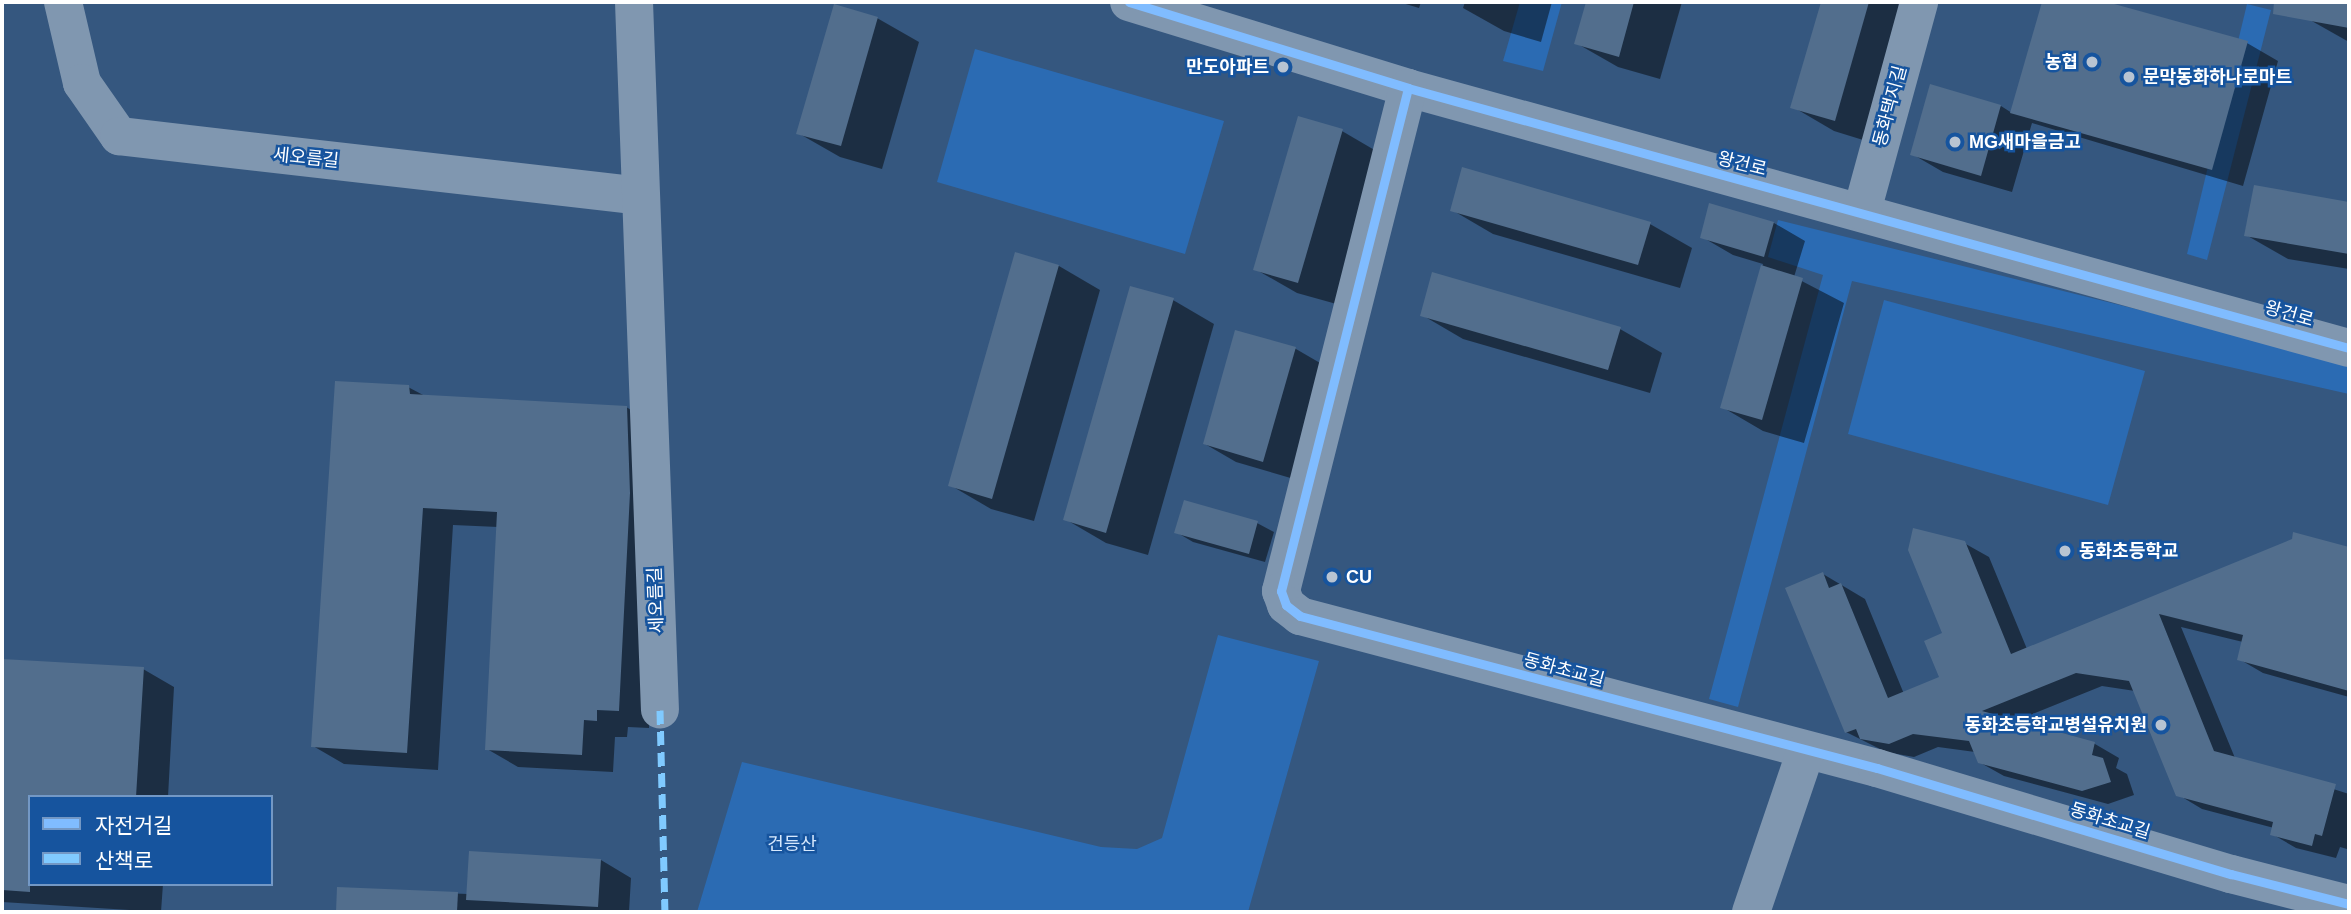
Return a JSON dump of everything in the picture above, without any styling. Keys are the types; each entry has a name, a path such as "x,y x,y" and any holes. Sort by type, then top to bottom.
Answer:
{"street":[{"name":"세오름길","path":"63,2 82,83 119,136 641,196"},
{"name":"세오름길","path":"634,2 660,710"},
{"name":"왕건로","path":"1129,2 1408,88 1862,211 2349,348"},
{"name":"동화택지길","path":"1862,211 1919,2"},
{"name":"동화초교길","path":"1408,88 1282,591 1286,605 1300,616 1806,750 2336,904 2349,904"},
{"path":"1751,912 1806,750"}],"green space":[{"path":"1520,2 1562,2 1543,71 1503,61"},
{"path":"2247,4 2271,10 2207,260 2187,254"},
{"path":"975,49 1224,121 1185,254 937,182"},
{"path":"1778,220 2349,362 2349,394 1852,281 1738,707 1709,699 1823,275 1768,257"},
{"path":"1884,300 2145,371 2108,505 1848,434"},
{"name":"건등산","path":"1218,635 1319,661 1248,912 697,912 742,762 1101,847 1137,849 1162,838"}],"building":[{"path":"1586,2 1634,2 1619,57 1574,44"},
{"path":"1821,2 1869,2 1835,121 1790,108"},
{"name":"문막동화하나로마트","path":"2042,2 2107,2 2248,41 2212,170 2010,113"},
{"path":"2274,2 2349,2 2349,28 2273,14"},
{"path":"834,4 878,17 841,146 796,134"},
{"path":"1930,84 2001,105 1981,176 1910,155"},
{"path":"1298,116 1343,129 1298,283 1253,270"},
{"path":"1462,167 1651,222 1638,265 1450,211"},
{"path":"2254,185 2349,202 2349,254 2244,236"},
{"path":"1709,203 1774,222 1764,257 1700,238"},
{"path":"1015,252 1059,265 992,499 948,486"},
{"path":"1761,265 1803,278 1762,420 1720,408"},
{"path":"1432,272 1621,327 1608,370 1420,316"},
{"path":"1130,286 1174,298 1106,533 1063,520"},
{"path":"1235,330 1296,347 1263,462 1203,444"},
{"path":"335,381 409,385 410,394 627,406 630,493 619,711 597,710 597,721 584,720 582,755 485,750 497,512 423,508 407,753 311,747"},
{"path":"1184,500 1258,521 1249,554 1174,533"},
{"path":"1913,528 1965,541 2011,654 2292,539 2293,532 2349,547 2349,691 2237,660 2243,635 2159,614 2214,751 2336,784 2322,836 2315,834 2312,846 2270,835 2273,822 2176,796 2129,681 2076,673 1982,711 2095,742 2092,755 2103,758 2111,782 2082,791 1978,763 1969,741 1913,734 1889,744 1860,739 1856,729 1845,733 1785,588 1823,572 1829,588 1841,583 1888,698 1939,677 1924,641 1942,633 1908,550"},
{"path":"2,659 144,667 136,795 28,795 30,892 2,890"},
{"path":"469,851 601,859 598,907 466,900"},
{"path":"337,887 458,892 457,912 336,912"}],"marked path":[{"path":"660,710 665,912"}],"cycle path":[{"path":"1129,2 1408,88 2349,348"},
{"path":"1408,88 1281,591 1286,605 1300,616 1877,768 2231,874 2349,904"}],"place":[{"name":"농협","path":"2092,62"},
{"name":"만도아파트","path":"1283,67"},
{"name":"문막동화하나로마트","path":"2129,77"},
{"name":"MG새마을금고","path":"1955,142"},
{"name":"동화초등학교","path":"2065,551"},
{"name":"CU","path":"1332,577"},
{"name":"동화초등학교병설유치원","path":"2161,725"}]}
